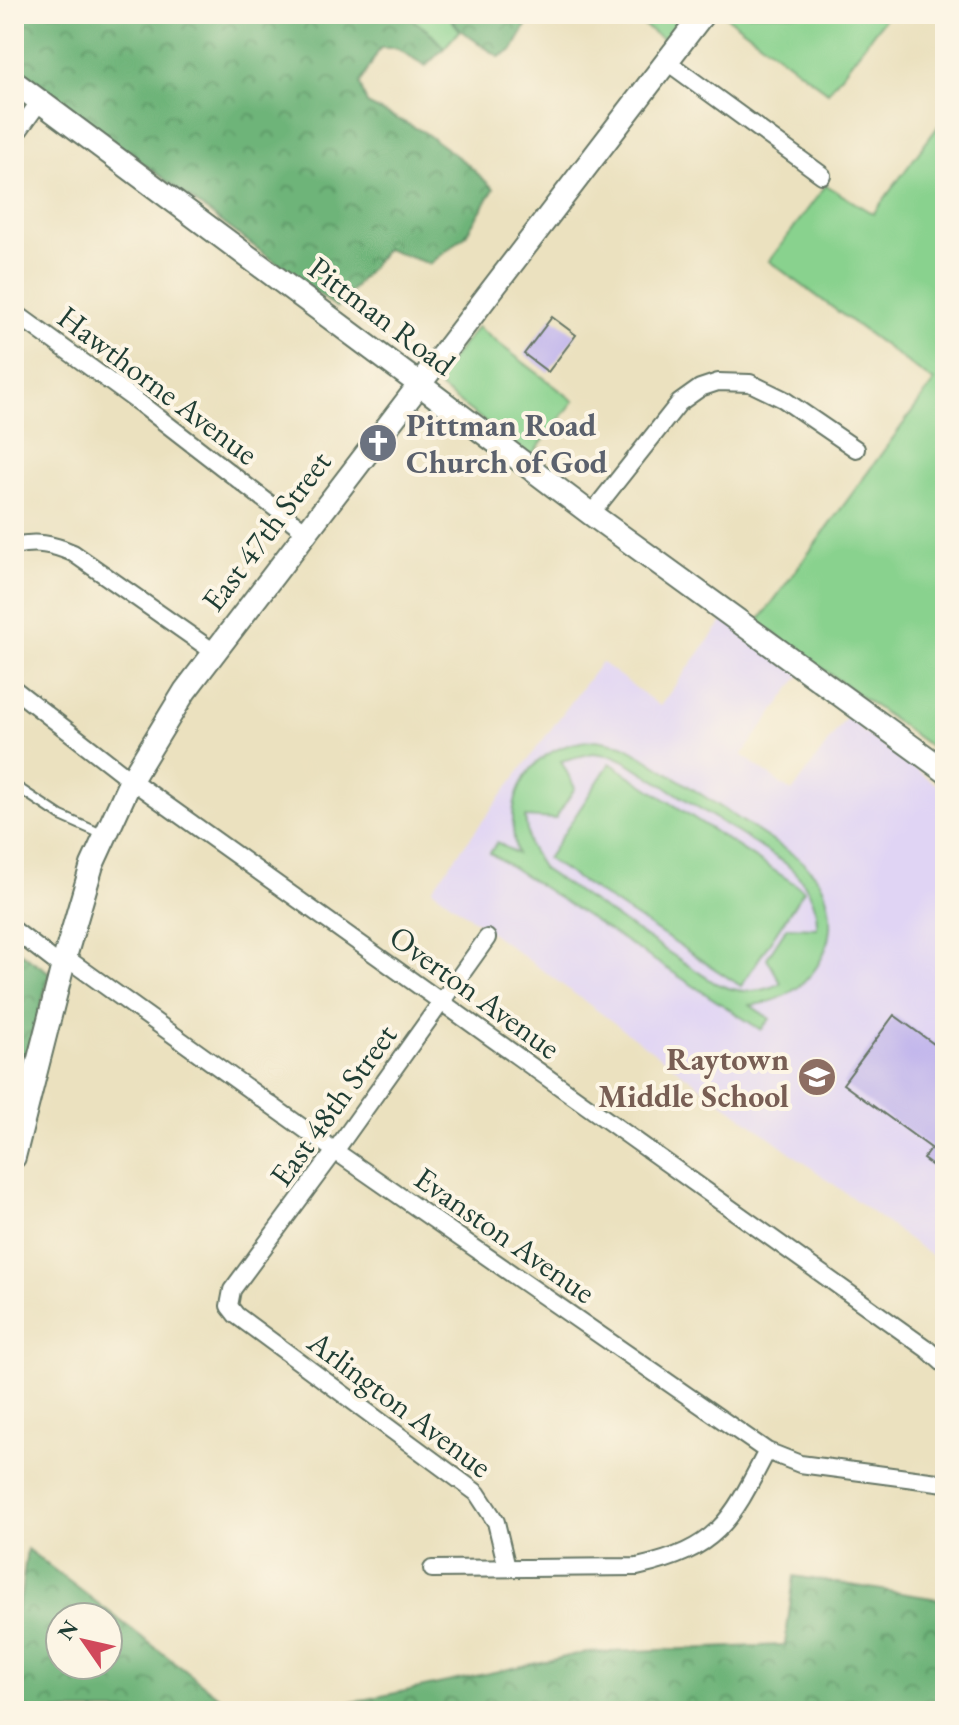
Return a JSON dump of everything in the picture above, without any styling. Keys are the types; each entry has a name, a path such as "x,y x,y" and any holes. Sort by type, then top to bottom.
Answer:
{"main road":[{"name":"East 47th Street","path":"14,1157 92,865 131,780 185,691 214,652 703,14"},
{"name":"Pittman Road","path":"14,82 591,514 945,771"}],"street":[{"path":"666,61 822,175"},
{"path":"14,137 40,101"},
{"name":"Hawthorne Avenue","path":"14,312 131,397 306,532"},
{"path":"591,514 679,403 700,388 718,382 750,383 761,388 783,399 856,449"},
{"path":"14,546 33,542 50,544 73,553 214,652"},
{"name":"Overton Avenue","path":"14,689 131,780 927,1349 945,1365"},
{"name":"Evanston Avenue","path":"14,930 767,1451 800,1464 945,1483"},
{"name":"East 48th Street","path":"229,1306 232,1290 487,938"},
{"name":"Arlington Avenue","path":"229,1306 236,1315 477,1493 496,1522 507,1568"},
{"path":"432,1569 637,1567 689,1551 715,1535 739,1503 767,1451"}],"lane":[{"path":"14,785 61,816 106,835"}],"shaded area":[{"name":"Raytown Middle School","path":"725,618 801,674 742,755 792,792 851,711 860,721 861,730 945,791 945,1266 432,889 601,662 660,706"}],"green space":[{"path":"14,14 404,14 428,31 444,48 426,66 396,48 380,48 360,84 367,104 424,132 466,163 494,189 465,236 430,264 386,249 337,308 14,67"},
{"path":"404,14 447,14 460,30 444,48 428,31"},
{"path":"447,14 532,14 513,50 499,57 460,30"},
{"path":"627,14 688,14 667,42"},
{"path":"723,14 888,14 828,92"},
{"path":"945,117 945,757 758,622 934,382 769,261 826,185 873,214"},
{"path":"477,327 574,401 531,456 441,389 439,375"},
{"path":"596,740 623,745 797,857 819,880 829,911 830,931 825,950 817,967 789,994 750,1005 770,1019 761,1030 490,853 497,842 517,854 513,832 514,811 526,776 538,762 554,751","holes":["593,753 614,756 785,863 805,884 813,900 817,928 787,927 767,958 781,983 748,991 715,983 543,869 529,845 525,817 555,819 575,788 561,761"]},
{"path":"610,763 804,890 741,986 547,859"},
{"path":"14,948 50,973 14,1099"},
{"path":"27,1549 95,1601 44,1601 44,1681 124,1681 124,1623 238,1711 14,1711 15,1615"},
{"path":"794,1576 945,1600 945,1711 311,1711 584,1653 785,1645"}],"building":[{"path":"552,317 576,335 548,372 524,354"},
{"path":"894,1015 934,1044 945,1028 945,1158 937,1169 923,1159 931,1148 843,1084"}],"place":[{"name":"Pittman Road Church of God","path":"378,443"},
{"name":"Raytown Middle School","path":"817,1077"}]}
